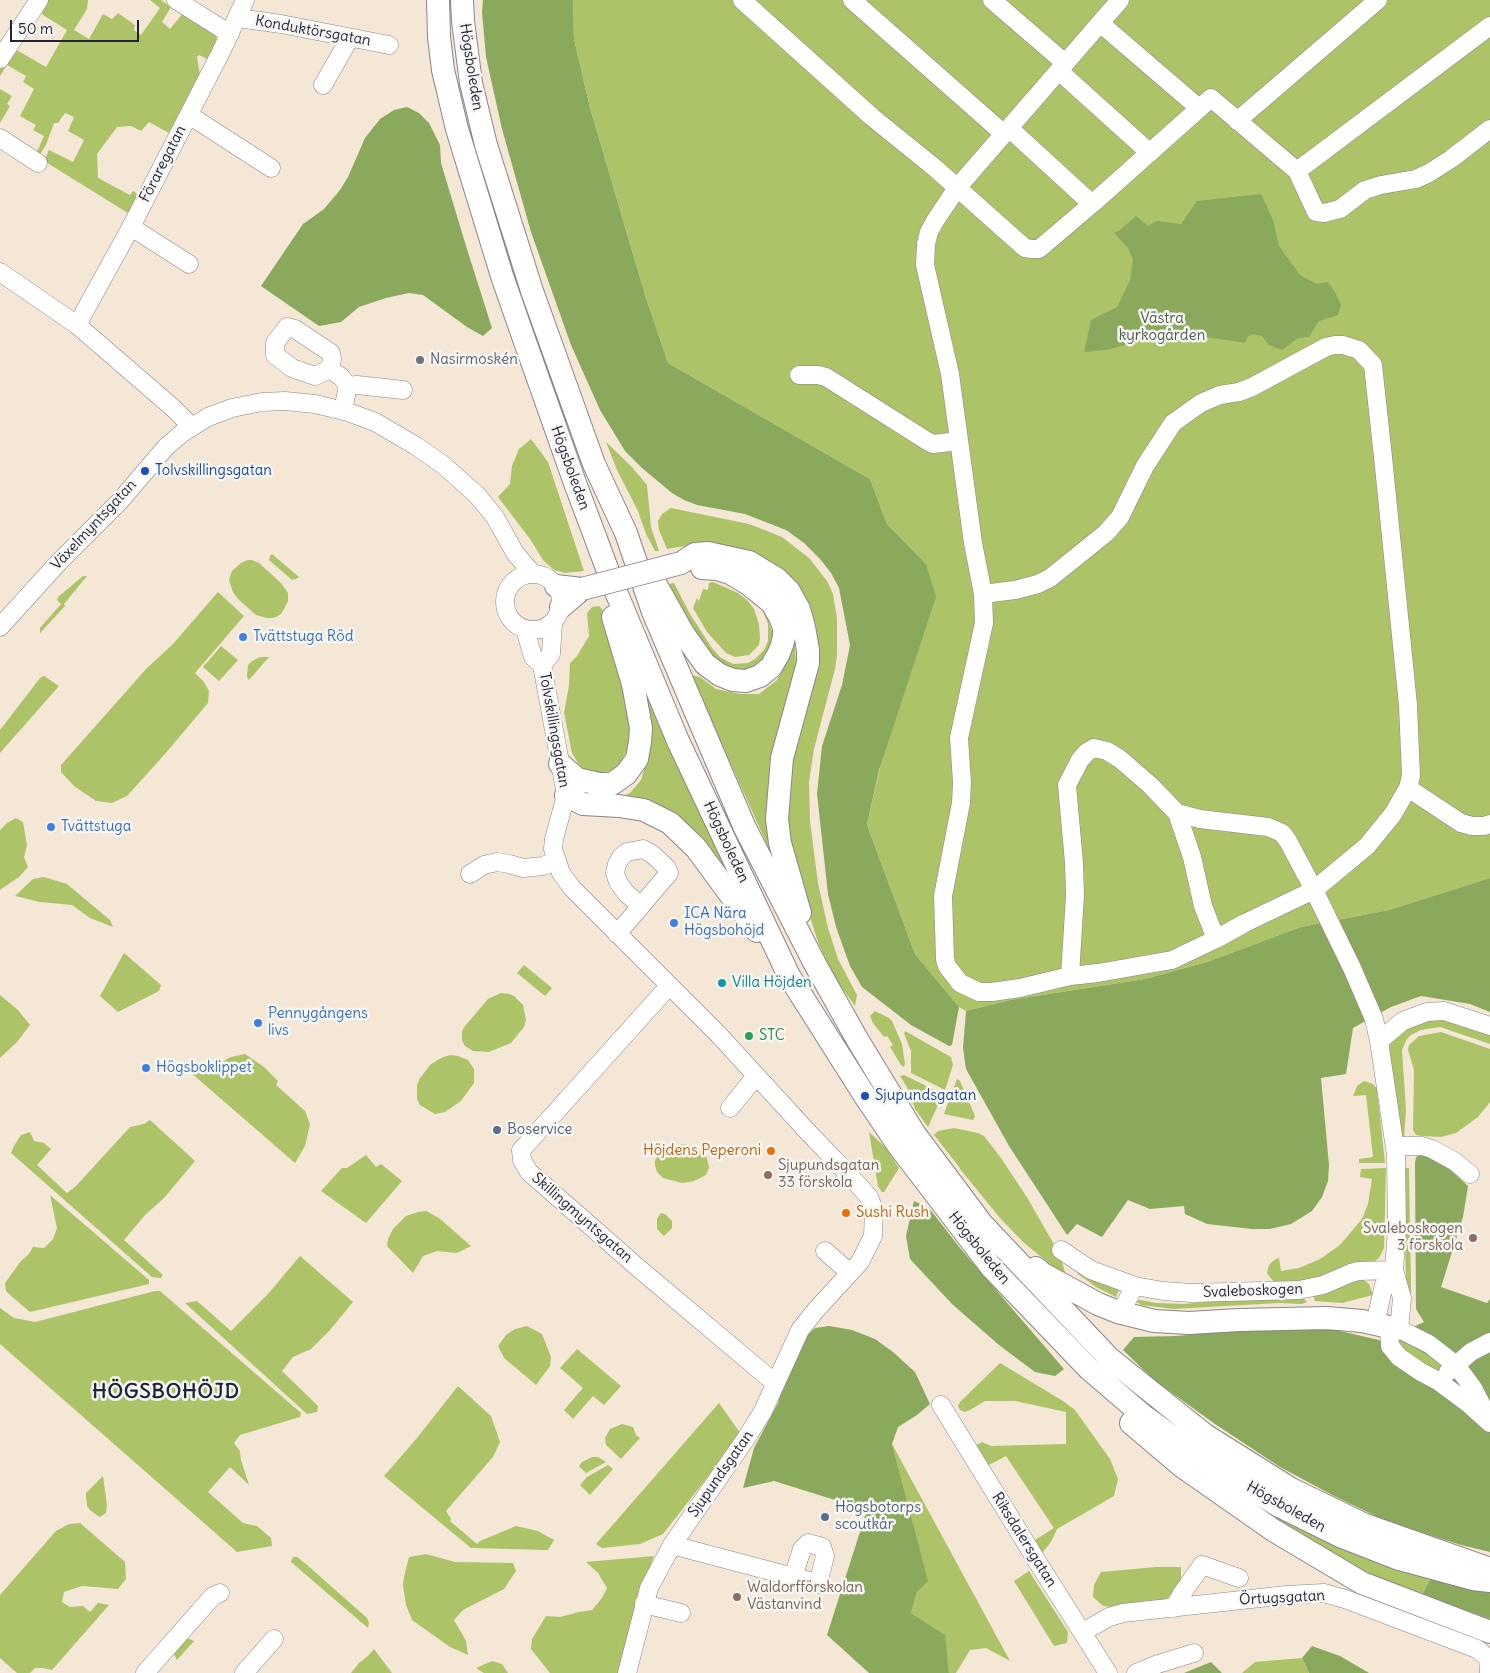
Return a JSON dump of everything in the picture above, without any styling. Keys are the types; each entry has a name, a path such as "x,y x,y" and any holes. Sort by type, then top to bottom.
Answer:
{"main road":[{"name":"Högsboleden","path":"438,0 439,37 443,70 460,138 502,276 614,587 678,741 789,976 865,1096 898,1145 992,1268 1089,1369 1145,1417 1204,1460 1281,1507 1340,1536 1400,1559 1474,1579 1490,1581"},
{"name":"Högsboleden","path":"462,0 469,66 477,108 510,224 532,291 594,464 626,532 654,612 745,828 815,964 857,1039 914,1133 982,1224 1109,1358 1205,1435 1291,1489 1363,1524 1490,1569"},
{"path":"626,532 683,633 706,664 720,675 733,680 746,681 754,679 765,672 780,653 784,637 784,628 772,603 748,583 730,573 717,569 696,568 681,563"},
{"path":"557,605 582,589 681,563 695,554 708,553 749,562 777,579 789,591 799,610 804,627 808,663 782,758 777,819 780,843 815,964"},
{"path":"560,764 577,779 599,784 612,784 626,774 637,759 641,728 634,684 609,607 614,587"},
{"path":"566,794 583,804 620,806 644,810 670,824 696,848 789,976"},
{"path":"982,1224 1043,1274 1083,1296 1118,1312 1154,1321 1172,1323 1327,1318 1362,1321 1388,1327"},
{"path":"1089,1369 1132,1424 1183,1468 1273,1530 1362,1583 1490,1632"}],"street":[{"path":"0,59 39,0"},
{"path":"176,0 230,34"},
{"name":"Föraregatan","path":"77,325 131,227 230,34 245,0"},
{"path":"742,0 872,117 1025,248 1032,250 1039,249 1092,204 1211,98 1297,171 1316,212 1324,213 1340,209 1365,190 1429,173 1451,159 1490,129"},
{"path":"852,0 1092,204"},
{"path":"992,0 1150,153"},
{"path":"983,594 1015,590 1038,584 1050,578 1101,538 1120,517 1145,466 1173,423 1201,403 1220,395 1239,392 1326,347 1343,345 1359,350 1372,365 1380,427 1408,706 1411,776 1408,788 1392,814 1367,846 1314,890 1172,960 1070,976 1020,988 992,992 979,992 960,983 947,966 945,959 944,896 961,803 962,782 959,738 984,623 983,594 973,543 950,374 925,264 926,244 929,232 957,188 1120,0"},
{"path":"1237,120 1378,0"},
{"name":"Konduktörsgatan","path":"238,18 281,24 389,45"},
{"path":"1100,23 1199,108"},
{"path":"1297,171 1490,26"},
{"path":"324,86 350,38"},
{"path":"189,114 272,168"},
{"path":"0,138 38,163"},
{"path":"131,227 189,264"},
{"path":"0,272 77,325 192,427 208,417 232,408 262,402 300,402 343,410 375,422 429,454 454,474 491,512 515,553 525,577 546,577 557,605 544,629 525,630"},
{"path":"330,369 341,377 348,386 343,410"},
{"path":"799,375 826,377 933,444 959,441"},
{"path":"348,386 357,385 403,390"},
{"name":"Växelmyntsgatan","path":"0,628 59,562 120,501 166,447 192,427"},
{"name":"Tolvskillingsgatan","path":"525,577 508,589 505,607 512,621 525,630 533,657 542,665 566,794"},
{"name":"Tolvskillingsgatan","path":"542,665 551,654 557,605"},
{"path":"1070,976 1075,895 1074,863 1066,785 1074,768 1088,752 1094,748 1107,750 1134,771 1177,812 1200,819 1268,827 1282,833 1288,840 1314,890 1352,968 1374,1019 1379,1041 1396,1146 1397,1230 1394,1270 1402,1298 1388,1327"},
{"path":"1408,788 1461,822 1472,826 1490,824"},
{"name":"Sjupundsgatan","path":"566,794 554,839 554,849 561,873 572,888 718,1034 869,1197 874,1210 873,1236 860,1262 800,1330 763,1411 672,1545 649,1588 627,1673"},
{"path":"1177,812 1192,857 1203,906 1216,939"},
{"path":"470,874 484,866 497,862 523,868 532,868 556,861"},
{"path":"617,934 641,906"},
{"name":"Skillingmyntsgatan","path":"669,986 521,1150 522,1160 529,1172 636,1266 775,1383"},
{"path":"1379,1041 1403,1021 1427,1012 1444,1011 1490,1026"},
{"path":"730,1108 756,1076"},
{"path":"1396,1146 1422,1146 1432,1149 1454,1161 1470,1174"},
{"name":"Svaleboskogen","path":"1061,1250 1091,1270 1135,1286 1162,1291 1192,1293 1299,1290 1323,1285 1358,1271 1394,1270"},
{"path":"825,1251 850,1272"},
{"path":"1394,1270 1384,1285 1390,1346 1399,1357 1421,1372 1438,1380 1490,1422"},
{"path":"1118,1312 1135,1286"},
{"path":"1388,1327 1429,1344 1456,1365 1473,1388 1490,1422"},
{"path":"1438,1380 1475,1350 1490,1342"},
{"name":"Riksdalersgatan","path":"941,1405 1108,1673"},
{"path":"672,1545 819,1584 825,1556 822,1547 808,1543 802,1549 793,1577"},
{"path":"1174,1608 1202,1565 1239,1578"},
{"path":"146,1673 213,1596 220,1593"},
{"name":"Örtugsgatan","path":"1083,1632 1109,1617 1123,1612 1318,1593 1332,1595 1477,1649 1488,1658 1489,1673"},
{"path":"644,1604 681,1613"},
{"path":"244,1673 274,1639"},
{"path":"1136,1673 1194,1653"}],"green space":[{"path":"47,0 88,0 87,9 74,30 89,39 103,14 112,19 118,13 135,25 134,30 141,35 160,8 150,0 161,0 171,7 162,22 170,29 183,13 216,36 217,43 207,59 199,55 197,57 200,75 169,133 149,122 141,131 131,126 117,127 97,154 98,178 130,195 133,191 139,195 128,213 44,161 49,150 73,162 84,140 68,131 74,117 65,113 58,123 54,123 46,145 38,157 36,154 44,136 33,130 36,125 20,116 34,89 23,82 26,76 7,65 0,76 0,69 13,48 46,67 67,30 43,15 41,10"},
{"path":"483,0 573,0 574,39 590,108 645,295 668,363 870,479 887,524 926,564 936,597 879,770 867,825 915,954 959,1007 952,1045 949,1046 911,1025 862,987 850,966 836,927 828,894 817,794 822,746 842,685 850,645 839,588 831,573 820,559 804,543 786,530 745,514 697,505 672,493 625,451 600,410 571,345 531,232 502,129 486,57 482,12"},
{"name":"Västra kyrkogården","path":"573,0 1490,0 1490,878 1389,910 1301,927 1207,962 1145,979 1010,1000 966,1011 959,1007 915,954 867,825 926,564 887,524 870,479 668,363 645,295 590,108 574,39"},
{"path":"0,89 12,96 7,104 10,106 0,123"},
{"path":"407,107 419,113 429,123 440,145 441,163 492,328 483,336 467,327 423,295 409,293 386,298 359,307 341,322 319,326 261,286 303,224 324,209 340,190 348,177 365,138 380,119 394,110"},
{"path":"1261,194 1273,220 1279,246 1300,275 1317,284 1328,282 1341,305 1338,315 1319,321 1309,337 1298,338 1282,350 1269,345 1262,336 1254,334 1248,336 1245,343 1200,336 1168,334 1106,350 1084,352 1091,320 1117,307 1130,280 1133,260 1128,248 1114,233 1136,216 1148,226 1157,221 1181,224 1197,201"},
{"path":"531,439 548,462 584,571 565,573 554,570 543,560 530,539 498,497 510,484 512,466 519,449"},
{"path":"606,442 632,467 647,485 651,527 659,551 655,551 646,534 638,511 617,470"},
{"path":"671,508 749,524 782,537 809,558 827,581 833,594 837,618 837,655 814,749 809,782 810,821 818,883 828,928 838,959 857,995 855,1006 836,980 819,945 808,911 784,816 786,789 814,673 745,551 724,545 706,543 667,549 659,530 658,521 662,514"},
{"path":"272,554 299,577 292,580 269,560"},
{"path":"248,560 259,563 281,583 288,593 288,601 281,614 276,617 266,618 256,615 233,592 229,580 232,571"},
{"path":"83,576 87,576 64,604 65,606 40,633 40,628 61,604 57,600 58,597"},
{"path":"713,582 738,593 754,609 759,624 760,639 759,645 749,655 735,657 726,653 707,632 693,608 697,598 699,601 703,589 708,590 709,583"},
{"path":"674,583 690,614 712,648 720,657 734,664 748,663 755,659 764,650 768,641 768,624 760,604 768,618 772,632 772,640 766,657 750,668 739,671 717,662 687,623 669,584"},
{"path":"218,592 244,616 195,673 204,682 209,691 208,703 127,796 112,803 96,801 74,786 61,772 61,765 146,669 173,644"},
{"path":"599,606 602,609 617,658 630,723 631,739 620,763 612,770 599,774 588,772 579,765 572,753 564,713 569,685 570,663 577,656 589,636 587,613 592,607"},
{"path":"795,643 796,666 770,759 767,812 773,858 691,675 700,677 716,689 741,694 759,694 777,680"},
{"path":"221,646 238,660 219,681 203,667"},
{"path":"260,657 269,657 249,680 247,677 248,665"},
{"path":"44,676 59,686 0,753 0,730 40,678"},
{"path":"646,693 725,867 718,865 613,800 630,793 641,780 647,758"},
{"path":"16,818 23,822 27,845 24,857 28,867 19,877 0,890 0,830"},
{"path":"44,877 67,884 110,920 113,927 90,918 72,905 40,902 15,896 33,879"},
{"path":"1490,878 1490,1012 1470,1004 1421,996 1391,1007 1353,1028 1346,1074 1321,1078 1329,1165 1328,1181 1322,1197 1312,1211 1291,1224 1270,1229 1252,1229 1207,1224 1185,1214 1184,1206 1150,1209 1128,1200 1102,1237 1077,1224 1067,1235 1009,1146 966,1069 963,1048 966,1011 1010,1000 1145,979 1207,962 1301,927 1389,910"},
{"path":"124,953 161,985 159,991 118,1012 100,996"},
{"path":"524,965 552,988 545,996 517,973"},
{"path":"501,993 514,996 523,1005 526,1020 524,1027 511,1043 489,1052 473,1051 465,1046 462,1040 462,1031 488,999"},
{"path":"0,995 18,1010 30,1025 17,1042 0,1058"},
{"path":"875,1011 892,1021 902,1044 904,1067 890,1047 893,1045 887,1036 884,1037 873,1023 870,1016"},
{"path":"1436,1019 1454,1022 1490,1034 1490,1044 1440,1027 1421,1030 1407,1039 1402,1050 1406,1110 1404,1139 1399,1135 1389,1046 1392,1041 1413,1024"},
{"path":"905,1031 951,1057 953,1065 945,1090 911,1073 911,1051 904,1033"},
{"path":"1441,1032 1490,1049 1490,1102 1478,1117 1456,1133 1441,1137 1416,1135 1413,1130 1414,1070 1408,1050 1409,1045 1419,1036"},
{"path":"245,1054 264,1067 278,1081 276,1085 305,1111 310,1124 305,1146 295,1163 190,1072 216,1065 231,1057"},
{"path":"451,1055 468,1060 474,1069 474,1083 461,1101 445,1112 435,1114 420,1105 417,1099 417,1085 431,1064"},
{"path":"904,1075 943,1094 928,1127 915,1109 908,1089 900,1076"},
{"path":"957,1079 960,1081 975,1116 973,1120 944,1114"},
{"path":"1364,1081 1373,1084 1377,1089 1385,1163 1359,1163 1359,1159 1373,1157 1366,1095 1353,1096 1357,1086"},
{"path":"150,1120 195,1161 164,1198 145,1215 124,1240 163,1275 161,1278 152,1277 11,1153 21,1135 30,1132 34,1141 44,1143 51,1149 37,1165 67,1193 76,1186 130,1127 144,1124"},
{"path":"954,1128 984,1136 1001,1158 1028,1199 1059,1253 1067,1278 1023,1242 1000,1218 934,1135 938,1131"},
{"path":"869,1132 886,1148 899,1168 884,1192 878,1186"},
{"path":"684,1144 693,1146 707,1158 709,1168 706,1175 694,1181 682,1183 663,1178 657,1172 655,1166 658,1154 665,1149"},
{"path":"366,1155 376,1167 381,1164 402,1181 366,1223 321,1191 342,1168 347,1168"},
{"path":"1421,1155 1432,1157 1442,1162 1468,1186 1463,1217 1441,1287 1487,1303 1490,1299 1490,1552 1461,1545 1386,1521 1280,1467 1215,1424 1154,1380 1123,1350 1134,1337 1176,1336 1242,1330 1336,1330 1383,1341 1424,1322 1416,1309 1416,1157","holes":["1397,1340 1432,1358 1442,1366 1443,1371 1434,1372 1396,1345"]},
{"path":"1386,1168 1384,1248 1379,1258 1322,1279 1277,1284 1273,1281 1267,1273 1269,1265 1274,1260 1279,1258 1281,1271 1299,1268 1320,1259 1340,1245 1362,1219 1368,1204 1372,1179 1360,1177 1361,1169"},
{"path":"1404,1168 1409,1168 1411,1294 1408,1295 1406,1294"},
{"path":"50,1195 149,1280 149,1284 30,1312 10,1295 6,1291 5,1283 21,1261 29,1254 33,1247 44,1248 53,1239 57,1228"},
{"path":"914,1201 929,1208 960,1248 1064,1369 1055,1376 1035,1372 999,1345 952,1304 910,1259 906,1236"},
{"path":"426,1211 439,1218 471,1246 457,1253 437,1251 423,1256 413,1273 387,1246 388,1239 393,1229 406,1216"},
{"path":"661,1213 665,1214 672,1221 672,1228 664,1236 657,1229 657,1219"},
{"path":"300,1256 353,1302 330,1330 311,1349 293,1357 282,1371 318,1406 317,1412 307,1414 185,1303 197,1301 231,1331 267,1295"},
{"path":"1075,1267 1098,1282 1119,1290 1116,1297 1096,1287 1078,1274"},
{"path":"1361,1278 1369,1284 1373,1295 1342,1303 1315,1301 1313,1294"},
{"path":"160,1291 301,1413 300,1417 240,1435 234,1443 240,1451 249,1485 230,1467 208,1492 243,1523 257,1526 271,1538 272,1546 237,1552 0,1344 0,1308 14,1318 35,1322"},
{"path":"1246,1298 1303,1298 1307,1302 1302,1304 1278,1303 1174,1309 1141,1305 1136,1301 1184,1304"},
{"path":"527,1326 542,1334 551,1357 550,1366 536,1385 504,1358 498,1346 506,1335 515,1329"},
{"path":"829,1326 852,1330 875,1339 893,1352 915,1372 930,1404 898,1427 892,1444 928,1581 917,1592 911,1613 945,1635 949,1673 869,1673 827,1635 867,1510 774,1481 743,1488 754,1448 778,1403 783,1385 804,1338 815,1328"},
{"path":"1397,1340 1432,1358 1442,1366 1443,1371 1434,1372 1410,1360"},
{"path":"577,1349 621,1386 604,1405 593,1396 573,1419 564,1410 583,1388 560,1368"},
{"path":"1000,1363 1075,1410 1110,1459 1118,1479 1114,1496 1057,1529 1051,1542 1042,1553 1035,1540 1054,1528 1006,1456 987,1465 975,1446 982,1442 991,1446 1066,1444 1066,1412 1015,1401 985,1401 965,1412 960,1410 958,1406 960,1402"},
{"path":"458,1386 491,1416 500,1442 493,1457 446,1511 451,1519 450,1521 477,1544 516,1526 538,1531 554,1540 548,1550 471,1548 384,1476"},
{"path":"719,1403 741,1434 663,1534 640,1544 602,1548 596,1544"},
{"path":"622,1424 633,1427 636,1435 640,1438 621,1459 606,1445 605,1438 610,1429"},
{"path":"892,1444 1010,1661 986,1648 970,1650 956,1673 949,1673 944,1635 911,1613 917,1592 907,1502"},
{"path":"592,1457 598,1457 606,1462 586,1473 579,1466 582,1462"},
{"path":"1194,1462 1432,1576 1422,1595 1367,1574 1290,1529"},
{"path":"608,1465 613,1469 590,1495 580,1485 587,1477"},
{"path":"103,1476 107,1505 106,1513 100,1517 87,1506 86,1493"},
{"path":"80,1523 125,1562 126,1579 118,1589 82,1586 64,1592 62,1602 70,1607 83,1606 90,1612 98,1603 109,1605 52,1670 35,1668 30,1673 17,1673 0,1658 0,1595 56,1531 69,1524"},
{"path":"426,1554 455,1562 513,1563 516,1571 504,1589 463,1610 454,1620 466,1641 468,1655 450,1647 412,1620 406,1605 403,1585 404,1577 409,1557"},
{"path":"654,1556 640,1593 618,1673 550,1673 531,1649 532,1639 546,1616 560,1617 592,1610 602,1598 607,1588 598,1573 586,1562"},
{"path":"293,1557 297,1557 306,1564 367,1618 368,1628 291,1562"},
{"path":"1156,1567 1181,1567 1181,1583 1162,1604 1120,1608 1103,1606 1093,1597 1094,1585 1101,1572"},
{"path":"1029,1571 1068,1632 1067,1643 1054,1646 1014,1581"},
{"path":"1432,1576 1490,1593 1490,1619 1422,1595"},
{"path":"187,1638 194,1641 177,1660 173,1652"},
{"path":"1312,1646 1340,1656 1369,1673 1309,1673 1302,1658"},
{"path":"374,1649 392,1673 351,1673 359,1663"},
{"path":"1302,1658 1309,1673 1242,1673 1255,1662"},
{"path":"492,1661 502,1664 508,1673 484,1673 476,1668"},
{"path":"1211,1662 1222,1673 1184,1673"}],"place":[{"name":"Nasirmoskén","path":"420,360"},
{"name":"Tolvskillingsgatan","path":"145,471"},
{"name":"Tvättstuga Röd","path":"243,637"},
{"name":"Tvättstuga","path":"51,827"},
{"name":"ICA Nära Högsbohöjd","path":"674,923"},
{"name":"Villa Höjden","path":"722,983"},
{"name":"Pennygångens livs","path":"258,1023"},
{"name":"STC","path":"749,1036"},
{"name":"Högsboklippet","path":"146,1068"},
{"name":"Sjupundsgatan","path":"865,1096"},
{"name":"Boservice","path":"497,1130"},
{"name":"Höjdens Peperoni","path":"771,1151"},
{"name":"Sjupundsgatan 33 förskola","path":"768,1175"},
{"name":"Sushi Rush","path":"846,1213"},
{"name":"Svaleboskogen 3 förskola","path":"1473,1238"},
{"name":"Högsbotorps scoutkår","path":"825,1517"},
{"name":"Waldorfförskolan Västanvind","path":"737,1597"}],"district":[{"name":"HÖGSBOHÖJD","path":"166,1392"}]}
